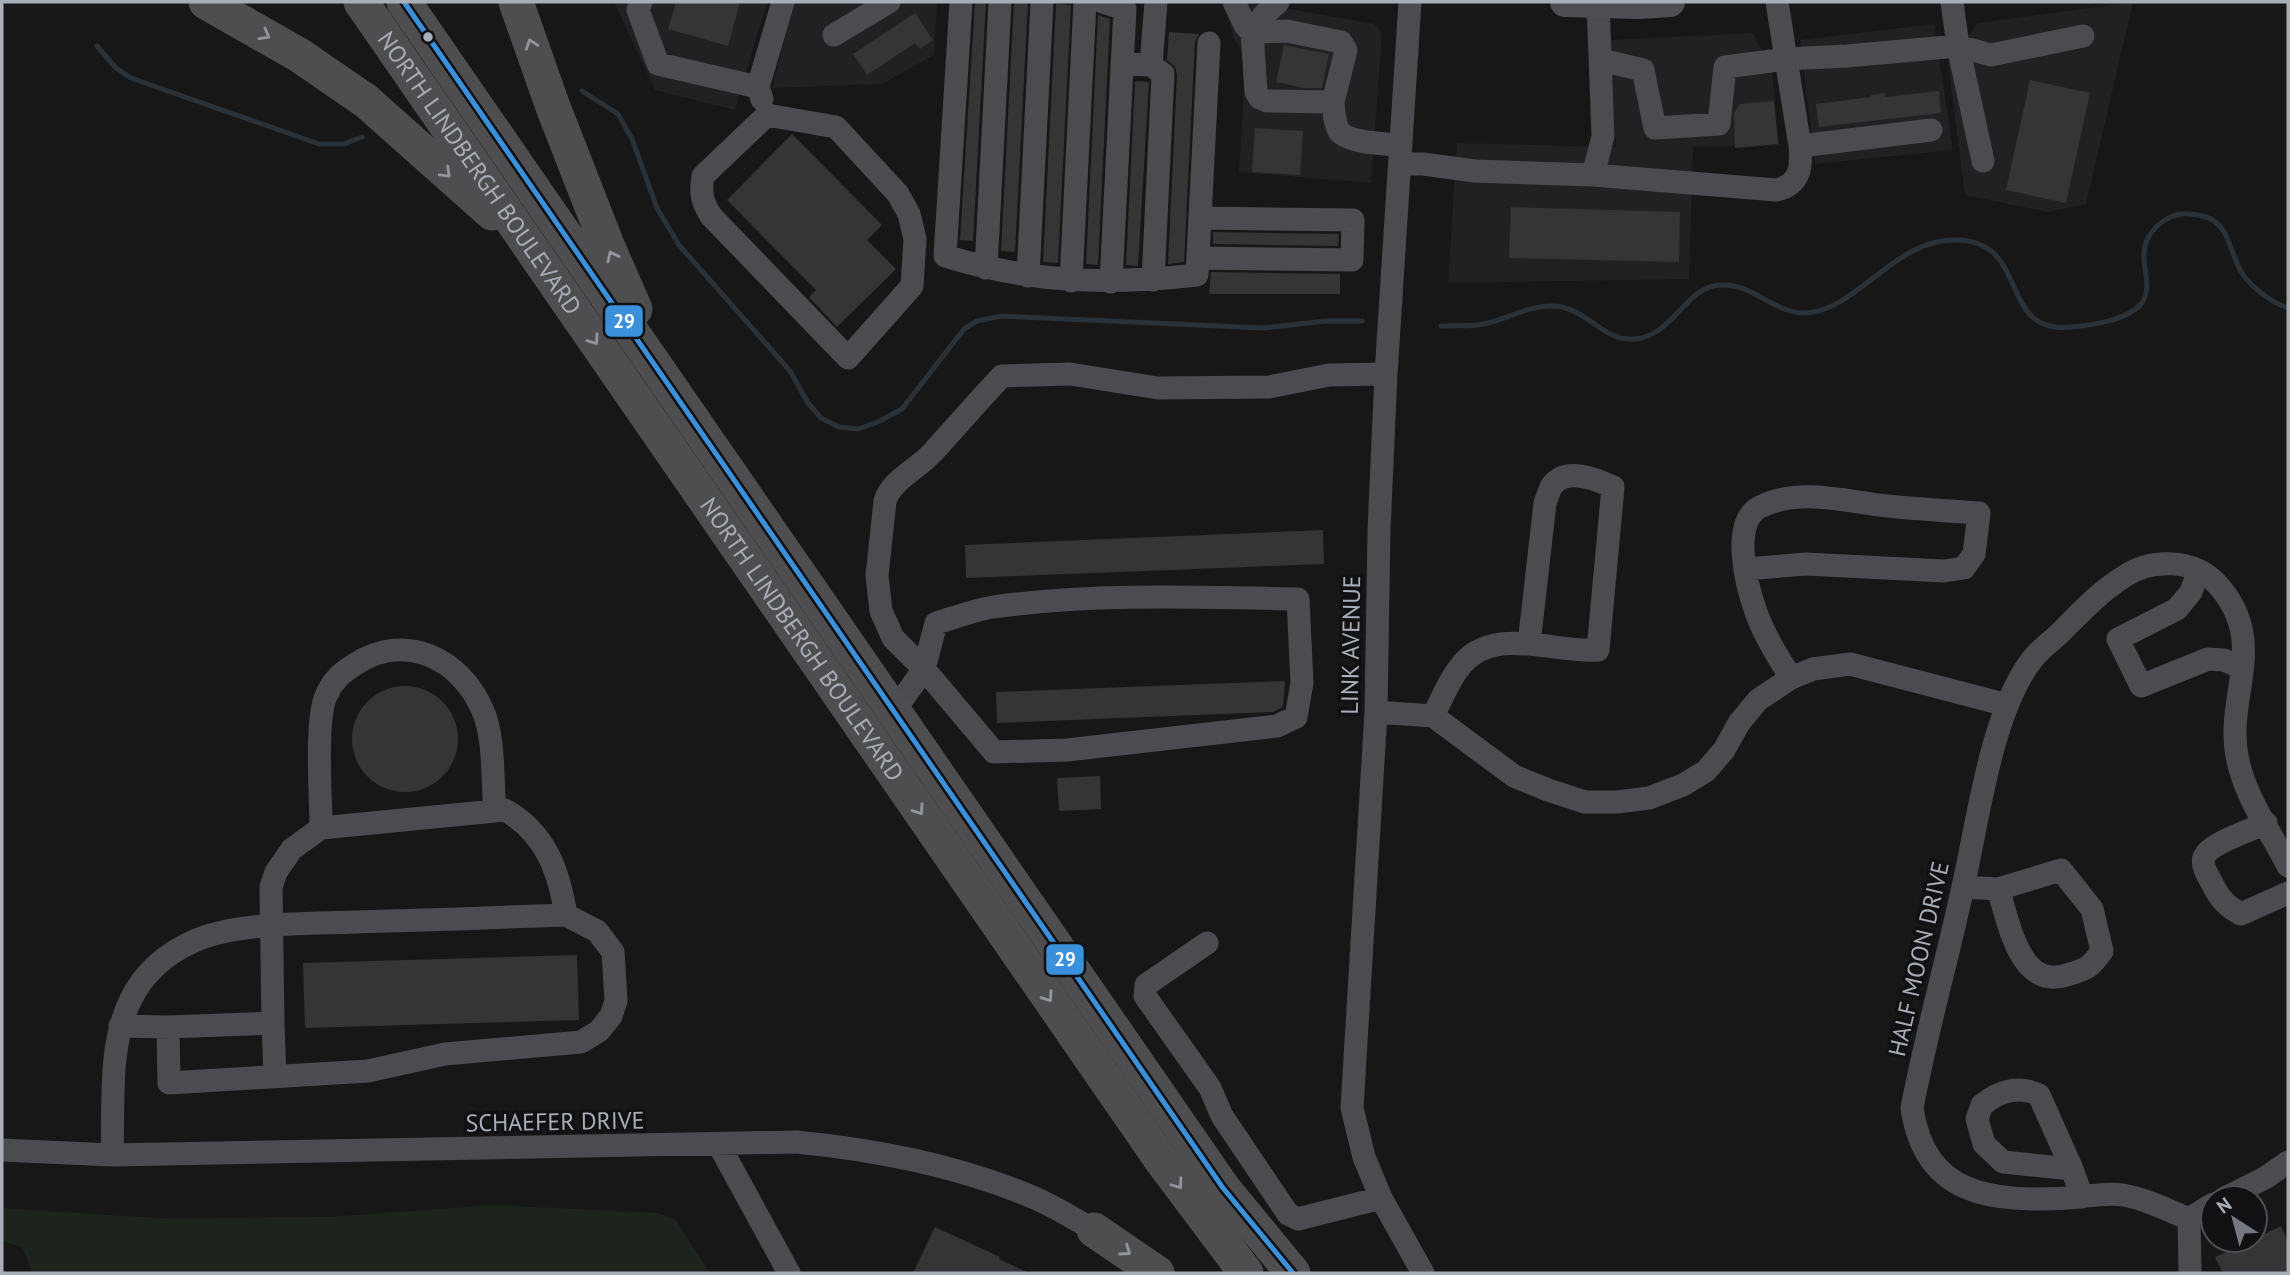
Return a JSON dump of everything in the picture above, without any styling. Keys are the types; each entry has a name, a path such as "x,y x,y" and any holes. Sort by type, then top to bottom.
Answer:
{"highway":[{"path":"206,2 299,55 366,101 409,137 458,185 525,241"},
{"name":"NORTH LINDBERGH BOULEVARD","path":"361,2 1162,1161 1246,1273"},
{"name":"NORTH LINDBERGH BOULEVARD","path":"404,2 1223,1188 1293,1273"},
{"path":"516,2 553,107 607,245 626,285 655,365"},
{"path":"1094,1230 1157,1273"}],"main road":[{"path":"1565,2 1670,2"}],"street":[{"path":"641,2 638,10 658,64 758,87"},
{"path":"767,115 758,87 783,2"},
{"path":"834,35 889,2"},
{"path":"961,2 945,256 1028,276 1111,282 1197,275 1209,43"},
{"path":"986,268 1000,2"},
{"path":"1028,276 1042,2"},
{"path":"1071,281 1085,2"},
{"path":"1103,2 1125,9 1111,282"},
{"path":"1151,65 1156,2"},
{"path":"1234,2 1245,25 1252,32 1287,31 1341,42 1346,50 1333,102 1340,133 1349,138 1377,144 1423,164 1475,171 1593,175 1776,190 1786,188 1796,179 1802,165 1777,2"},
{"path":"1278,2 1252,32 1256,92 1266,101 1333,102"},
{"name":"LINK AVENUE","path":"1410,2 1386,374 1379,530 1376,712 1352,1108 1364,1157 1381,1198 1423,1273"},
{"path":"1952,2 1958,46 1983,160"},
{"path":"1593,175 1604,136 1598,3"},
{"path":"1601,60 1643,70 1655,128 1719,124 1725,67 1786,59 1958,46 1991,55 2083,36"},
{"path":"1122,64 1151,65 1163,74 1153,280"},
{"path":"767,115 836,127 898,194 909,214 915,239 912,286 848,358 711,216 702,202 704,176 767,115"},
{"path":"1800,146 1931,130"},
{"path":"1198,258 1352,260 1353,220 1200,218"},
{"path":"894,711 924,669 936,623 990,608 1061,601 1176,596 1298,599 1302,683 1296,718 1277,726 1067,750 994,752 924,669 893,638 881,611 877,576 885,501 888,490 926,459 1002,376 1070,374 1158,388 1269,387 1329,375 1386,374"},
{"path":"1433,716 1465,660 1498,643 1598,650 1613,487 1596,479 1579,476 1562,478 1552,486 1545,503 1529,644"},
{"path":"1746,569 1806,564 1944,571 1964,568 1974,554 1979,513 1887,506 1822,497 1785,499 1758,507 1748,519 1742,537 1746,569 1756,612 1774,651 1791,678"},
{"name":"HALF MOON DRIVE","path":"2189,1219 2120,1194 2043,1200 1994,1197 1962,1187 1941,1172 1925,1151 1915,1129 1912,1108 1985,781 2007,705 2031,660 2105,588 2133,570 2155,563 2172,564 2199,572"},
{"path":"2242,667 2224,660 2208,659 2141,686 2118,639 2177,609 2191,592 2199,572 2215,582 2231,602 2244,637 2242,667 2235,743 2236,753 2246,785 2288,866"},
{"path":"321,828 321,715 326,695 341,673 365,657 389,651 416,650 453,668 468,684 484,711 489,732 495,811"},
{"path":"1376,712 1433,716 1514,776 1586,802 1617,802 1649,798 1683,785 1706,771 1724,750 1739,723 1758,700 1791,678 1813,669 1850,664 2007,705"},
{"path":"275,1077 271,887 276,872 292,849 321,828 505,810 517,817 541,840 561,882 566,915"},
{"path":"2266,823 2211,848 2203,858 2203,866 2219,898 2241,914 2288,893"},
{"path":"1963,887 1998,889 2062,870 2092,909 2102,951 2090,968 2061,977 2046,978 2031,968 2019,954 1998,889"},
{"path":"112,1155 120,1026 131,998 147,973 166,957 193,941 219,933 272,925 566,915 597,931 613,953 616,1001 611,1016 599,1031 581,1042 445,1054 368,1071 169,1083 168,1027"},
{"path":"1207,943 1146,985 1145,996 1210,1088 1222,1116 1288,1214 1298,1219 1381,1198"},
{"path":"120,1026 273,1023"},
{"name":"SCHAEFER DRIVE","path":"2,1150 112,1155 796,1142 864,1149 948,1168 1037,1199 1094,1230"},
{"path":"719,1145 789,1273"},
{"path":"2253,1184 2288,1162"},
{"path":"2071,1169 2082,1197"},
{"path":"2190,1273 2189,1219 2199,1213"}],"shaded area":[{"path":"614,2 767,2 735,110 655,90"},
{"path":"794,2 937,2 934,55 882,84 772,88"},
{"path":"1225,2 1251,2 1374,24 1382,32 1371,183 1239,172 1246,57 1233,37"},
{"path":"2133,2 2086,204 2048,212 1965,195 1948,62 1978,23"},
{"path":"1934,24 1953,150 1815,164 1800,40"},
{"path":"1753,33 1772,72 1779,145 1693,147 1689,279 1448,283 1457,143 1616,147 1610,40"},
{"path":"493,1205 657,1213 676,1220 710,1273 31,1273 22,1247 2,1241 2,1208 156,1218 328,1217"}],"building":[{"path":"676,2 740,2 728,46 668,29"},
{"path":"975,2 986,2 973,241 960,240"},
{"path":"1014,2 1028,2 1015,252 1001,251"},
{"path":"1056,4 1071,5 1058,263 1043,262"},
{"path":"915,13 933,40 920,49 915,43 867,75 853,54"},
{"path":"1098,15 1110,19 1098,265 1086,264"},
{"path":"1169,32 1199,34 1195,42 1184,262 1168,264 1177,75 1175,67 1167,60"},
{"path":"1284,45 1329,54 1322,88 1304,88 1276,82"},
{"path":"2030,80 2090,93 2066,203 2006,190"},
{"path":"1135,81 1149,82 1138,266 1126,265"},
{"path":"1939,91 1941,113 1819,127 1816,104 1885,93 1885,97"},
{"path":"1774,101 1778,144 1735,148 1734,113 1740,104"},
{"path":"1255,128 1303,131 1300,175 1252,172"},
{"path":"792,134 882,225 867,240 896,269 837,327 809,297 816,290 727,200"},
{"path":"1511,207 1680,212 1679,262 1509,258"},
{"path":"1213,232 1339,234 1338,246 1213,244"},
{"path":"1211,272 1340,274 1340,294 1209,294"},
{"path":"1323,530 1324,564 966,578 965,545"},
{"path":"1285,681 1283,707 1273,712 997,723 996,692"},
{"path":"405,686 425,690 443,701 454,719 458,739 454,759 443,777 425,788 405,792 385,788 367,777 356,759 352,739 356,719 367,701 385,690"},
{"path":"1100,776 1101,809 1059,811 1057,778"},
{"path":"577,955 579,1020 305,1028 303,963"},
{"path":"2281,1226 2288,1242 2288,1273 2223,1273 2215,1257 2221,1254 2269,1254 2269,1232"},
{"path":"935,1227 1000,1257 999,1259 1029,1273 913,1273"}],"waterway":[{"path":"97,46 116,68 131,78 319,144 344,144 362,137"},
{"path":"582,91 618,114 632,139 657,208 679,245 790,371 808,403 821,418 839,427 858,429 902,409 964,329 977,321 1001,316 1263,328 1326,321 1362,321"},
{"path":"1441,326 1479,325 1551,306 1572,310 1614,336 1634,339 1648,336 1660,329 1698,293 1709,287 1722,285 1744,289 1785,309 1807,313 1825,309 1843,300 1913,251 1933,243 1954,240 1978,244 1995,254 2032,317 2048,326 2089,325 2118,318 2141,304 2147,287 2144,257 2147,240 2164,220 2180,214 2203,216 2213,220 2226,234 2246,278 2256,289 2288,308"}],"transit line":[{"name":"29","path":"404,2 1223,1188 1293,1273"}]}
